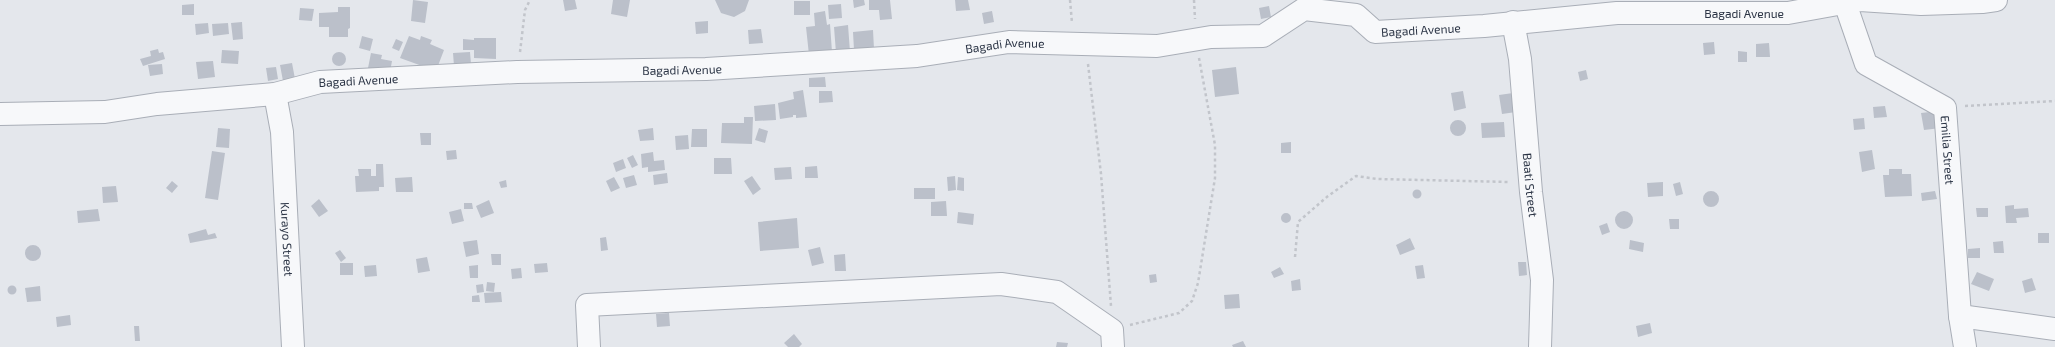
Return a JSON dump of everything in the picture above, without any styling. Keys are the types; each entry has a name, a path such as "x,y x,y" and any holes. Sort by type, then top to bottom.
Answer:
{"street":[{"name":"Bagadi Avenue","path":"0,114 105,112 157,104 275,94 320,82 517,72 706,69 917,56 1009,42 1157,46 1211,37 1263,36 1304,9 1356,15 1375,32 1617,13 1788,13 1860,0 1922,4 1982,2 1996,0"},
{"name":"Emilia Street","path":"1845,3 1866,64 1945,108 1960,316 1965,347"},
{"name":"Baati Street","path":"1514,22 1520,59 1530,181 1542,280 1540,347"},
{"name":"Kurayo Street","path":"275,94 282,132 293,347"},
{"path":"589,347 587,305 1001,284 1057,292 1113,339"},
{"path":"1960,316 2055,329"}],"path":[{"path":"517,72 525,10 530,0"},
{"path":"1070,0 1074,44 1089,66 1101,174 1113,339 1179,313 1192,301 1198,283 1215,178 1215,145 1195,40 1194,0"},
{"path":"1945,108 2055,101"},
{"path":"1294,257 1298,222 1328,196 1356,176 1377,179 1530,181"}],"building":[{"path":"413,0 428,2 425,23 411,21"},
{"path":"563,0 575,0 577,9 565,11"},
{"path":"613,0 630,0 627,17 611,14"},
{"path":"715,0 749,0 745,11 734,17 721,13"},
{"path":"853,0 864,0 865,5 854,8"},
{"path":"869,0 890,0 892,19 880,20 879,10 869,10"},
{"path":"955,0 968,0 970,10 956,11"},
{"path":"794,1 810,1 810,15 794,15"},
{"path":"194,4 194,15 182,15 182,5"},
{"path":"841,4 842,18 829,19 828,5"},
{"path":"1269,6 1271,17 1261,19 1259,8"},
{"path":"338,7 350,7 350,28 348,29 348,37 329,37 329,27 319,27 319,13 338,12"},
{"path":"300,8 314,9 312,21 299,20"},
{"path":"825,11 827,25 830,24 832,52 809,55 806,27 815,26 814,13"},
{"path":"992,11 994,22 984,24 982,13"},
{"path":"708,21 708,33 696,34 695,22"},
{"path":"242,22 243,39 233,40 231,23"},
{"path":"208,23 209,33 196,35 195,24"},
{"path":"228,23 229,34 213,36 212,24"},
{"path":"848,25 850,52 836,53 834,27"},
{"path":"761,29 763,43 749,44 748,30"},
{"path":"873,30 874,49 854,50 853,32"},
{"path":"362,36 373,39 370,51 359,48"},
{"path":"409,36 420,40 421,36 432,40 430,44 444,50 436,71 400,58"},
{"path":"474,38 496,38 496,59 474,58 474,50 463,50 463,39 474,40"},
{"path":"396,39 403,42 399,51 392,48"},
{"path":"1714,42 1715,54 1704,55 1703,43"},
{"path":"1769,43 1770,57 1756,57 1756,44"},
{"path":"158,49 159,53 163,52 165,59 143,66 140,59 151,56 150,51"},
{"path":"222,50 239,51 238,64 221,63"},
{"path":"1738,51 1747,52 1747,62 1738,62"},
{"path":"336,52 342,52 346,56 346,62 342,66 336,66 332,62 332,56"},
{"path":"470,52 471,64 454,66 453,53"},
{"path":"371,53 382,55 381,59 392,61 390,72 368,68"},
{"path":"213,61 215,77 198,79 196,62"},
{"path":"292,63 295,79 283,81 280,65"},
{"path":"162,64 163,74 150,76 148,65"},
{"path":"276,67 278,79 268,81 266,68"},
{"path":"1236,67 1239,94 1215,97 1212,70"},
{"path":"1586,70 1588,79 1580,81 1578,72"},
{"path":"825,77 826,87 809,87 809,78"},
{"path":"803,90 807,117 796,118 796,115 793,115 793,117 780,119 778,103 794,99 793,92"},
{"path":"819,91 832,91 833,102 819,103"},
{"path":"1463,91 1466,108 1454,111 1451,93"},
{"path":"1513,93 1516,112 1502,114 1499,95"},
{"path":"775,104 776,120 755,121 754,106"},
{"path":"1885,106 1887,117 1874,118 1873,107"},
{"path":"1939,111 1941,128 1924,130 1921,113"},
{"path":"744,117 753,117 752,144 721,143 722,123 744,123"},
{"path":"1864,118 1865,129 1854,130 1853,119"},
{"path":"1458,120 1465,125 1466,128 1461,135 1458,136 1451,131 1450,128 1455,121"},
{"path":"1504,122 1505,137 1482,138 1481,123"},
{"path":"218,128 230,129 229,148 216,147"},
{"path":"653,128 654,140 640,141 638,130"},
{"path":"759,128 768,131 765,143 755,140"},
{"path":"692,129 707,129 707,147 691,147"},
{"path":"420,133 431,133 431,145 421,145"},
{"path":"688,135 689,149 676,150 675,136"},
{"path":"1291,142 1291,153 1281,153 1281,143"},
{"path":"456,150 457,159 447,160 446,151"},
{"path":"1872,150 1875,169 1862,172 1859,152"},
{"path":"212,151 225,153 218,200 205,198"},
{"path":"653,152 654,161 664,160 665,170 648,172 648,167 642,168 641,154"},
{"path":"633,155 638,165 632,168 627,158"},
{"path":"714,158 731,158 732,174 714,174"},
{"path":"623,159 626,168 616,172 613,163"},
{"path":"376,164 383,164 384,187 379,187 379,191 356,192 355,176 359,176 358,169 371,169 371,176 376,176"},
{"path":"817,166 818,178 805,178 805,167"},
{"path":"791,167 792,179 775,180 774,168"},
{"path":"1889,169 1902,169 1902,174 1911,174 1912,196 1885,197 1883,175 1889,175"},
{"path":"667,173 668,183 654,185 653,175"},
{"path":"634,175 637,185 626,188 623,178"},
{"path":"752,176 761,189 753,195 744,181"},
{"path":"955,176 956,190 948,191 947,177"},
{"path":"412,177 413,192 396,192 395,178"},
{"path":"614,177 620,188 611,192 606,181"},
{"path":"958,177 964,178 964,191 957,190"},
{"path":"506,180 507,187 501,188 499,182"},
{"path":"172,181 178,186 172,193 166,188"},
{"path":"1663,182 1663,196 1648,197 1647,183"},
{"path":"1680,182 1683,194 1676,196 1673,184"},
{"path":"116,186 118,202 103,203 102,187"},
{"path":"914,188 935,188 935,199 914,199"},
{"path":"1415,190 1419,190 1421,194 1419,198 1415,198 1413,196 1413,192"},
{"path":"1708,191 1714,191 1719,196 1717,205 1714,207 1708,207 1703,202 1703,196"},
{"path":"1935,191 1937,199 1922,201 1921,193"},
{"path":"319,199 328,211 319,217 311,206"},
{"path":"489,200 494,213 481,218 476,206"},
{"path":"946,201 947,216 931,216 931,202"},
{"path":"464,203 472,203 473,209 464,209"},
{"path":"2014,205 2014,209 2028,208 2029,217 2016,218 2017,223 2006,223 2005,206"},
{"path":"1976,208 1988,208 1988,217 1977,217"},
{"path":"98,209 100,221 78,223 77,211"},
{"path":"461,209 464,221 452,224 449,212"},
{"path":"1624,211 1630,214 1633,220 1630,226 1624,229 1618,226 1615,220 1618,214"},
{"path":"958,212 974,214 973,225 957,223"},
{"path":"1284,213 1288,213 1290,214 1290,222 1284,223 1281,220 1281,216"},
{"path":"797,218 799,248 760,251 758,222"},
{"path":"1669,219 1679,219 1679,229 1670,229"},
{"path":"1607,223 1610,232 1602,235 1599,226"},
{"path":"206,229 208,235 215,233 217,238 190,243 188,234"},
{"path":"2038,233 2049,233 2049,243 2038,243"},
{"path":"606,237 608,250 601,251 600,238"},
{"path":"1410,238 1415,249 1400,255 1396,245"},
{"path":"477,240 479,254 466,257 463,242"},
{"path":"1630,240 1644,243 1643,252 1629,249"},
{"path":"2003,241 2004,253 1994,253 1993,242"},
{"path":"33,245 39,247 41,253 39,259 33,261 27,259 25,253 27,247"},
{"path":"820,247 824,263 812,266 808,250"},
{"path":"1980,248 1980,258 1968,258 1968,249"},
{"path":"340,250 346,258 341,262 335,253"},
{"path":"491,254 501,254 501,265 492,265"},
{"path":"845,254 846,271 835,271 834,255"},
{"path":"427,257 430,271 418,273 416,259"},
{"path":"1518,262 1526,262 1527,275 1519,276"},
{"path":"340,263 353,263 353,275 340,275"},
{"path":"547,263 548,272 535,273 534,264"},
{"path":"376,265 377,276 365,277 364,266"},
{"path":"478,265 478,278 470,278 469,266"},
{"path":"1423,265 1425,278 1417,279 1415,266"},
{"path":"1280,267 1284,274 1274,278 1271,272"},
{"path":"521,268 522,278 512,279 511,269"},
{"path":"1977,272 1994,279 1989,291 1971,284"},
{"path":"1156,274 1157,282 1150,283 1149,275"},
{"path":"2032,278 2036,290 2025,293 2022,281"},
{"path":"1300,279 1301,290 1292,291 1291,281"},
{"path":"487,282 495,283 494,292 486,291"},
{"path":"483,284 484,292 477,293 476,285"},
{"path":"12,285 17,290 12,295 7,290"},
{"path":"40,286 41,301 27,302 25,288"},
{"path":"501,292 502,302 485,303 484,293"},
{"path":"1239,294 1240,308 1225,309 1224,295"},
{"path":"479,295 480,302 472,302 472,296"},
{"path":"669,313 670,326 657,327 656,314"},
{"path":"70,315 71,325 57,327 56,317"},
{"path":"1650,323 1652,333 1638,337 1636,326"},
{"path":"134,326 139,326 140,341 135,341"},
{"path":"794,334 802,344 799,347 788,347 784,343"},
{"path":"1243,341 1246,347 1233,347 1232,345"},
{"path":"1057,342 1068,343 1067,347 1056,347"}]}
